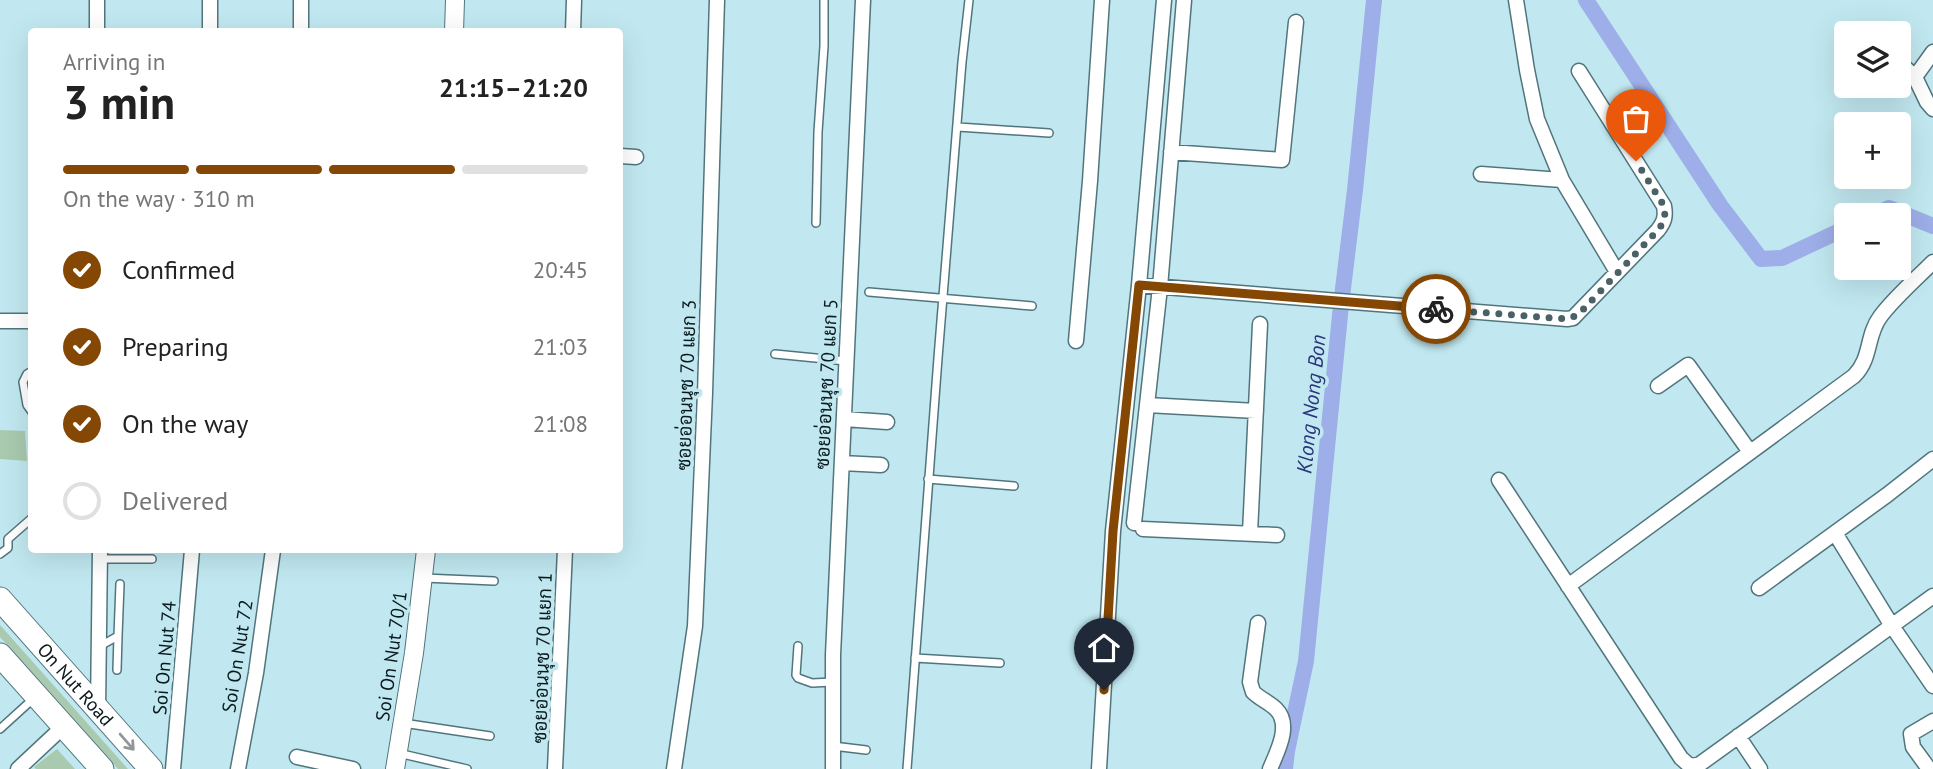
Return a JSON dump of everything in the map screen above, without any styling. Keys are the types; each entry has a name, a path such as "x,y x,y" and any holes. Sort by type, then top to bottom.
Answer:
{"main road":[{"name":"On Nut Road","path":"0,599 151,769"},
{"name":"On Nut Road","path":"0,655 102,769"}],"street":[{"path":"97,0 97,28"},
{"path":"210,0 210,28"},
{"path":"301,28 302,0"},
{"path":"454,28 455,0"},
{"path":"573,28 574,0"},
{"name":"ซอยอ่อนนุช 70 แยก 3","path":"674,769 695,626 706,379 717,0"},
{"name":"ซอยอ่อนนุช 70 แยก 5","path":"833,769 833,682 863,0"},
{"path":"1076,341 1102,0"},
{"path":"1099,769 1113,531 1139,285 1164,0"},
{"path":"1184,0 1138,526 1277,535"},
{"path":"1516,0 1537,119 1562,180 1617,272"},
{"path":"1171,152 1282,160 1296,22"},
{"path":"1916,77 1933,52"},
{"path":"1139,285 1567,319 1578,315 1658,230 1664,222 1665,214 1664,206 1579,71"},
{"path":"1911,73 1933,108"},
{"path":"623,156 636,157"},
{"path":"1481,174 1562,180"},
{"path":"1568,586 1854,376 1867,356 1871,334 1880,317 1933,262"},
{"path":"0,321 28,321"},
{"path":"1250,533 1259,324"},
{"path":"1658,386 1688,365 1751,452"},
{"path":"1147,405 1256,411"},
{"path":"844,419 887,422"},
{"path":"1759,588 1933,459"},
{"path":"842,464 881,465"},
{"path":"1499,480 1681,758 1690,766 1700,764 1933,596"},
{"path":"1835,533 1892,626 1933,686"},
{"name":"Soi On Nut 74","path":"173,769 192,553"},
{"name":"Soi On Nut 72","path":"238,769 256,673 273,553"},
{"name":"Soi On Nut 70/1","path":"396,761 414,653 426,553"},
{"name":"ซอยอ่อนนุช 70 แยก 1","path":"555,769 565,553"},
{"path":"98,709 100,554"},
{"path":"1258,623 1250,682 1253,692 1280,713 1283,725 1279,747 1270,769"},
{"path":"1929,769 1913,747 1911,734 1933,720"},
{"path":"18,769 64,726"},
{"path":"1738,736 1760,769"},
{"path":"297,757 353,769"}],"lane":[{"path":"817,223 824,0"},
{"path":"907,769 928,479 969,0"},
{"path":"958,127 1049,133"},
{"path":"869,292 1032,306"},
{"path":"775,354 846,361"},
{"path":"28,373 23,382 23,393 28,404"},
{"path":"928,479 1014,486"},
{"path":"0,554 8,548 8,539 28,522"},
{"path":"0,533 8,539"},
{"path":"100,554 152,558"},
{"path":"423,578 494,581"},
{"path":"117,670 120,584"},
{"path":"100,647 118,636"},
{"path":"798,646 798,678 812,683 833,682"},
{"path":"915,658 1000,663"},
{"path":"0,729 37,696"},
{"path":"402,723 490,736"},
{"path":"833,746 866,750"},
{"path":"396,761 467,769"}],"green space":[{"path":"0,430 25,431 27,461 0,459"},
{"path":"0,625 128,769 118,769 0,637"},
{"path":"57,749 75,769 34,767"}],"waterway":[{"name":"Klong Nong Bon","path":"1285,769 1306,661 1374,0"},
{"path":"1586,0 1720,205 1761,259 1782,258 1834,234"},
{"path":"1911,217 1933,226"}],"way so far":[{"path":"1436,309 1567,319 1578,315 1664,222 1664,206 1636,161"}],"route":[{"path":"1104,690 1113,531 1139,285 1436,309"}]}
